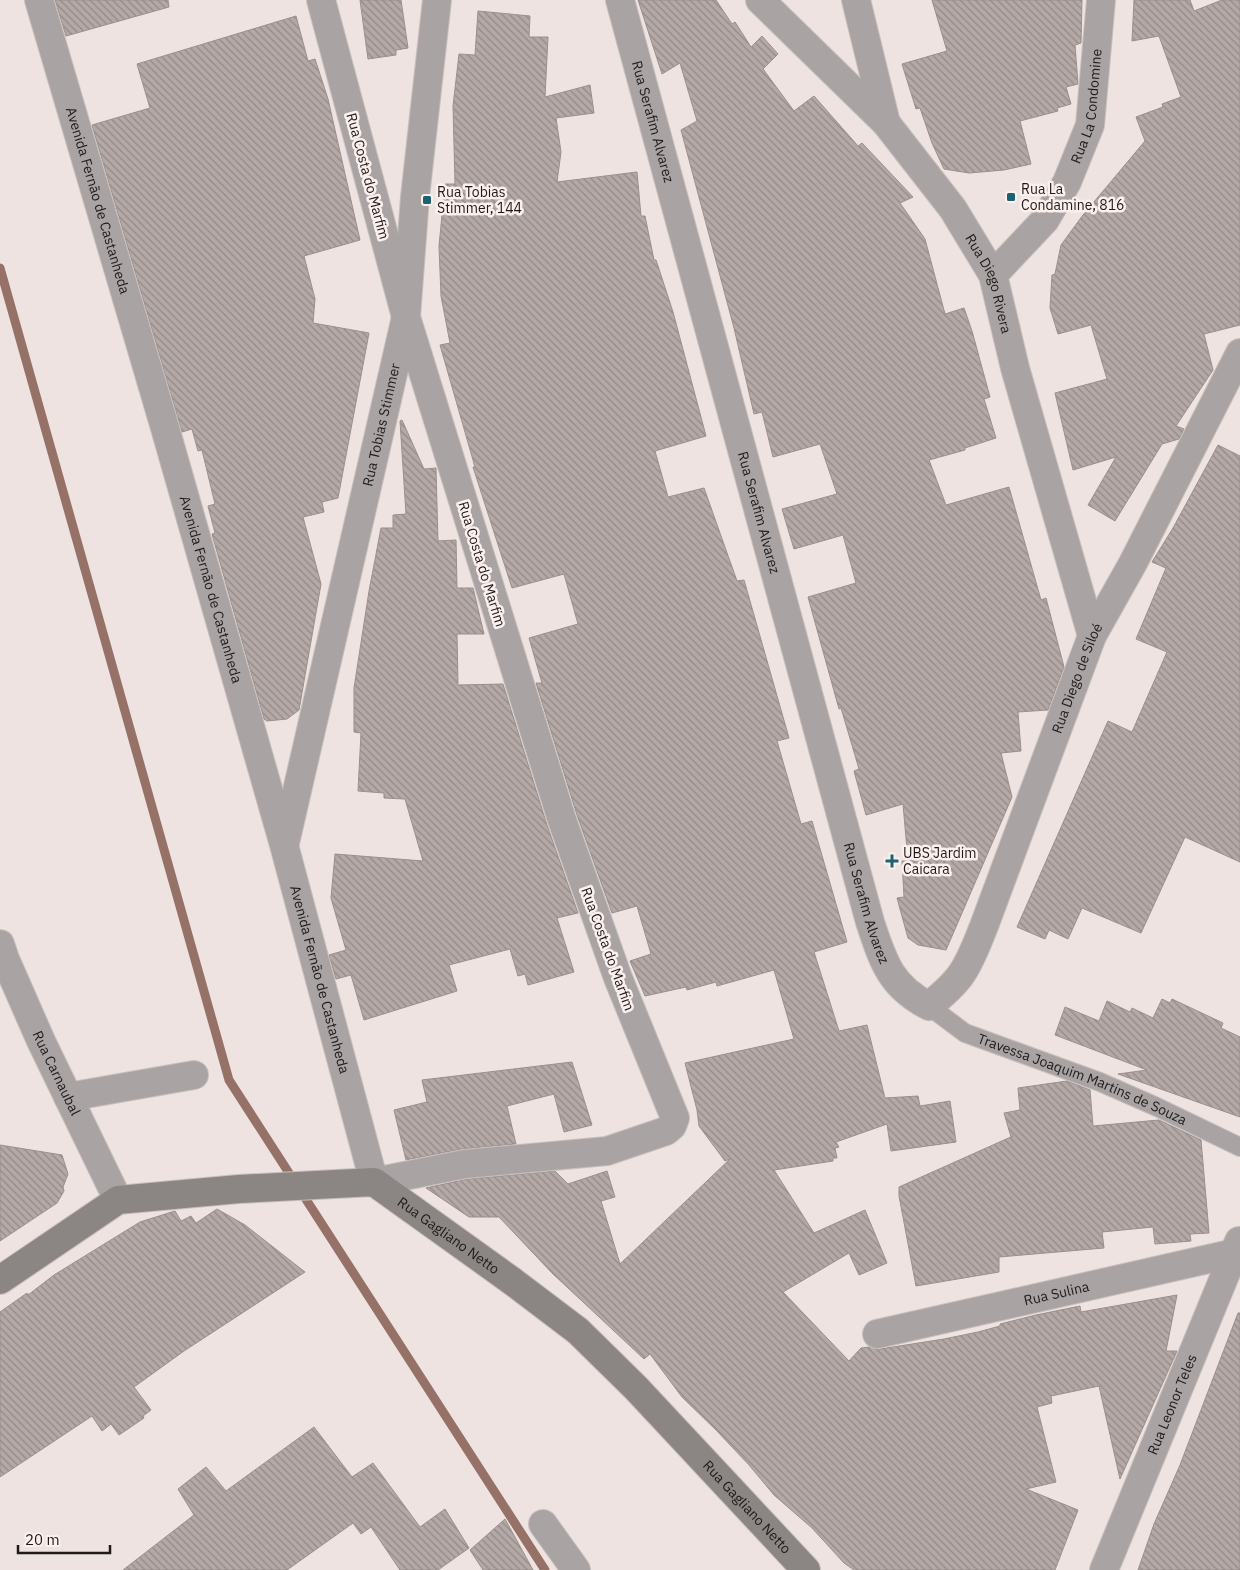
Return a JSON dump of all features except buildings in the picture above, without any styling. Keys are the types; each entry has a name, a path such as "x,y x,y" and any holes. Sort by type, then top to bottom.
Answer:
{"street":[{"name":"Avenida Fernão de Castanheda","path":"39,0 165,428 284,845 374,1182"},
{"name":"Rua Costa do Marfim","path":"321,0 406,317 562,820 618,978 675,1118 672,1126 666,1131 607,1150 466,1164 374,1182"},
{"name":"Rua Tobias Stimmer","path":"284,845 406,317 415,197 437,0"},
{"name":"Rua Serafim Alvarez","path":"620,0 870,922 882,958 895,980 912,998 929,1006"},
{"name":"Rua Diego Rivera","path":"760,0 886,123 953,209 993,275 1015,368 1092,636"},
{"path":"856,0 886,123"},
{"name":"Rua La Condomine","path":"993,275 1045,220 1067,182 1090,125 1101,0"},
{"name":"Rua Diego de Siloé","path":"929,1006 960,976 973,952 1092,636 1132,563 1240,352"},
{"name":"Rua Carnaubal","path":"0,944 33,1023 118,1200"},
{"path":"68,1097 194,1075"},
{"path":"0,1280 118,1200 238,1189 374,1182"},
{"name":"Rua Gagliano Netto","path":"374,1182 512,1281 578,1332 636,1388 806,1570"},
{"name":"Rua Sulina","path":"877,1334 1237,1246"},
{"name":"Rua Leonor Teles","path":"1104,1570 1237,1246"},
{"path":"543,1524 576,1570"}],"lane":[{"name":"Travessa Joaquim Martins de Souza","path":"929,1006 965,1034 1100,1082 1158,1107 1240,1147"}],"waterway":[{"path":"0,268 229,1080 545,1570"}],"place":[{"name":"Rua La Condamine, 816","path":"1011,197"},
{"name":"Rua Tobias Stimmer, 144","path":"427,200"},
{"name":"UBS Jardim Caicara","path":"892,861"}]}
